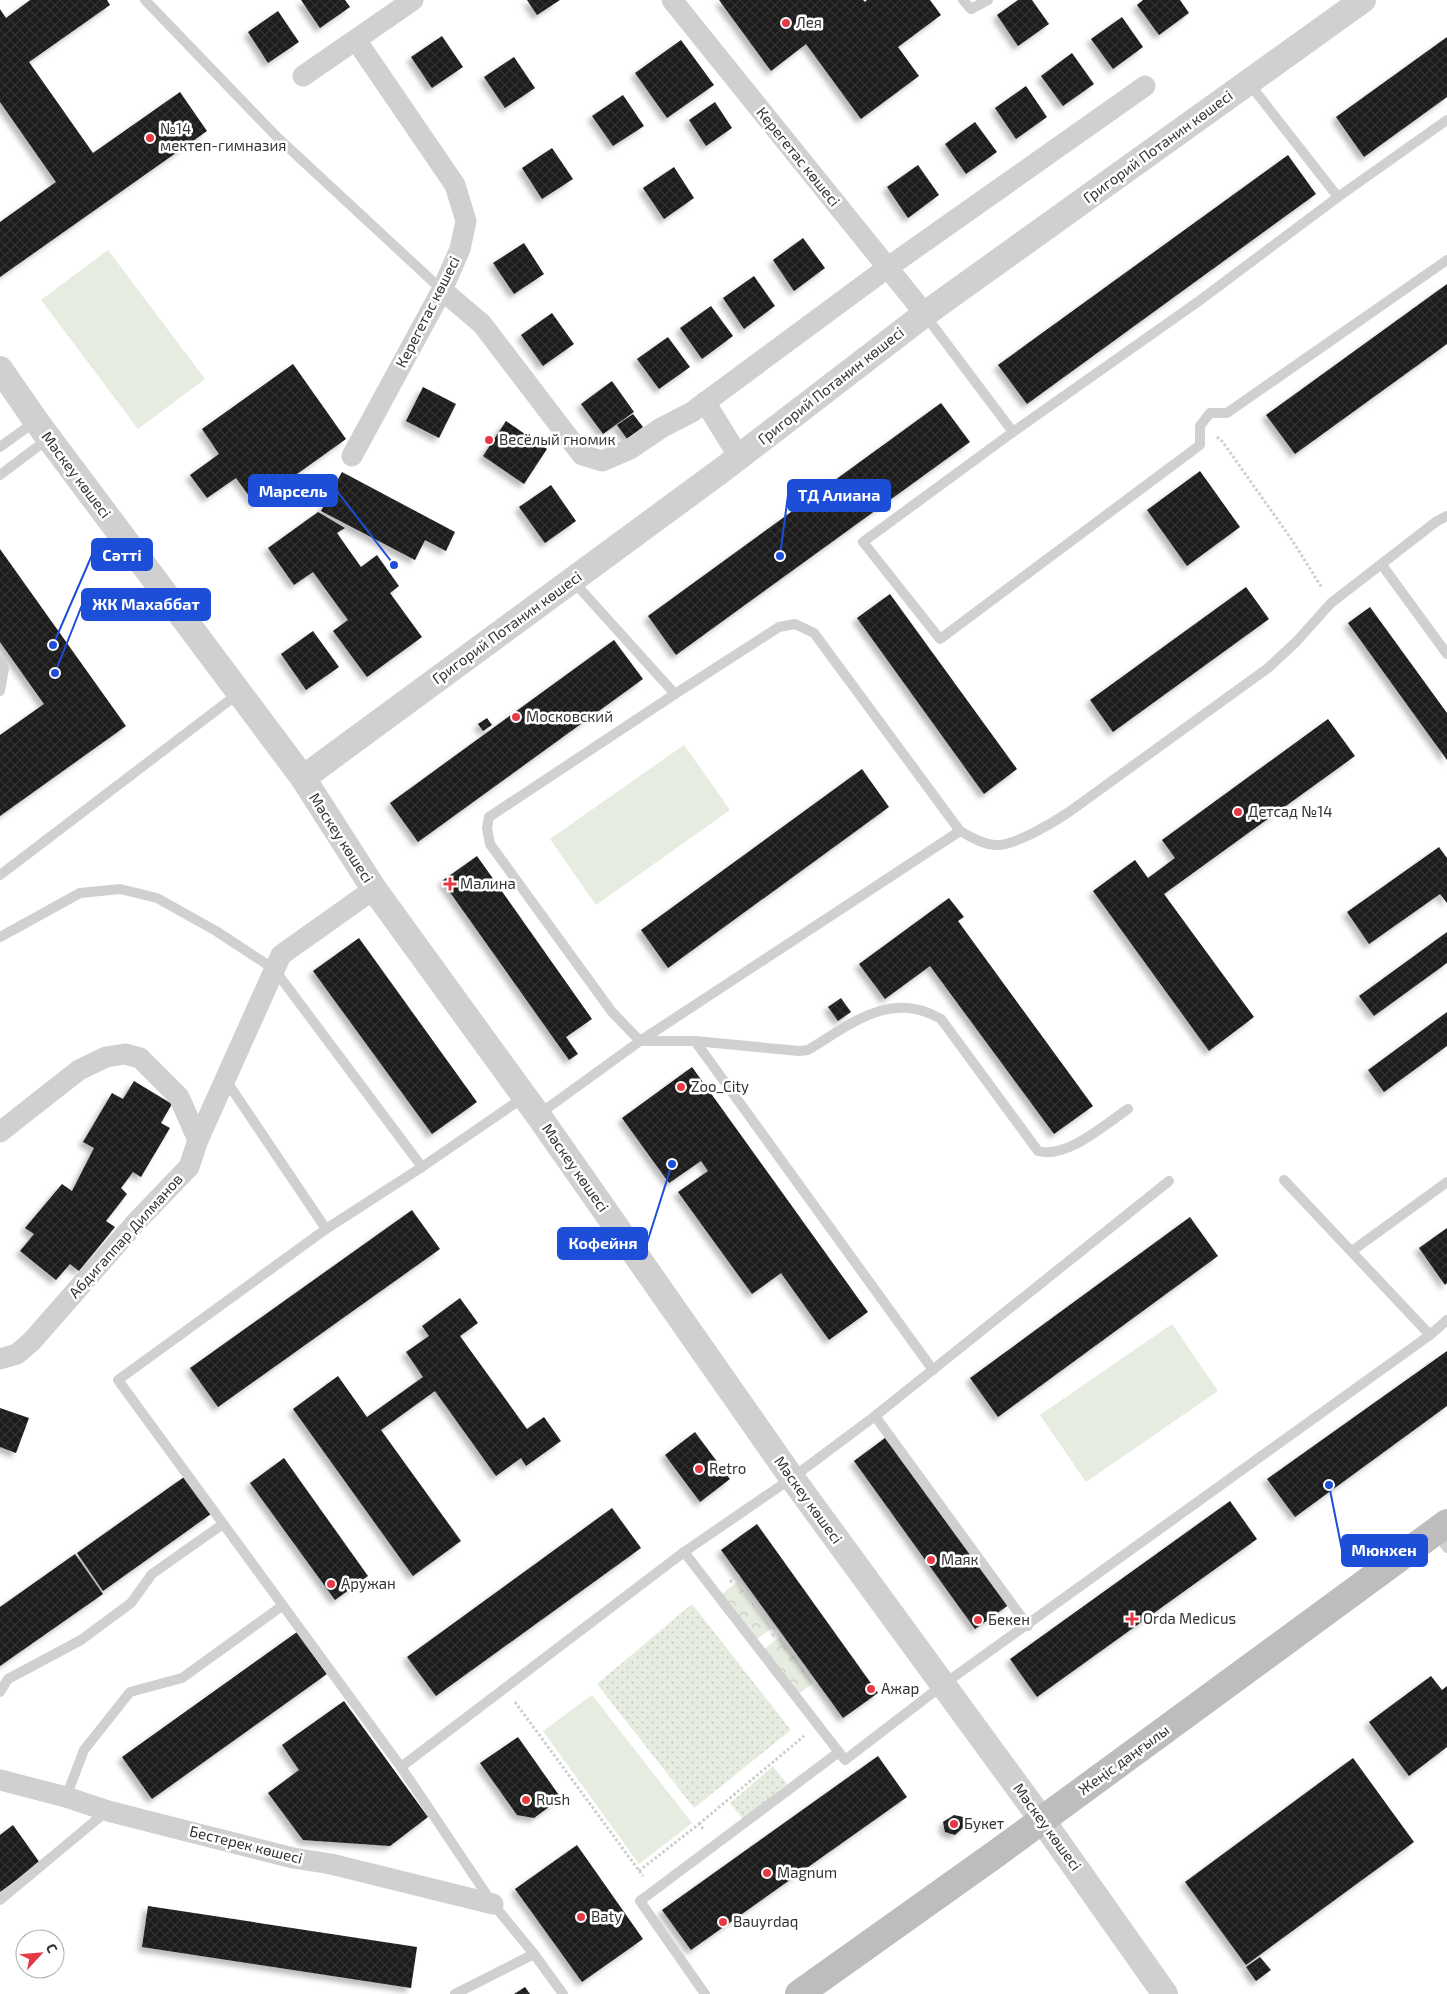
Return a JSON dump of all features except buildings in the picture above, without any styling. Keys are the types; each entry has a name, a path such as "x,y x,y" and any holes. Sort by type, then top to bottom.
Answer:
{"main road":[{"name":"Жеңіс даңғылы","path":"799,1994 1443,1534"}],"street":[{"path":"303,76 413,0"},
{"name":"Керегетас көшесі","path":"672,0 925,314"},
{"name":"Григорий Потанин көшесі","path":"303,778 739,457 925,314 1363,0"},
{"name":"Керегетас көшесі","path":"352,456 442,290 460,250 466,221 455,186 356,40"},
{"path":"442,290 482,324 582,455 602,461 630,449 661,428 692,412 888,268 1145,86"},
{"name":"Мәскеу көшесі","path":"0,370 303,778 374,889 531,1106 792,1478 944,1684 1165,1994"},
{"path":"705,402 739,457"},
{"name":"Абдигаппар Дилманов","path":"0,1360 18,1354 32,1341 139,1219 189,1167 198,1140 281,955 374,889"},
{"path":"0,1132 79,1070 106,1057 125,1054 140,1058 178,1097 198,1140"},
{"name":"Бестерек көшесі","path":"0,1780 66,1797 108,1811 293,1858 331,1864 493,1904"}],"lane":[{"path":"145,0 277,137 442,290"},
{"path":"963,0 970,9 988,0"},
{"path":"1248,82 1338,197"},
{"path":"1447,120 863,542 940,639 1200,445 1200,426 1210,413 1227,414 1447,260"},
{"path":"925,314 1014,432"},
{"path":"0,447 42,429"},
{"path":"0,475 42,429"},
{"path":"1128,1109 1070,1148 1048,1154 1038,1151 941,1019 928,1012 905,1008 890,1008 860,1018 808,1050 799,1051 695,1041 640,1041 612,1012 490,844 487,828 489,817 779,627 795,624 814,633 960,831 979,842 997,846 1018,839 1050,824 1268,668 1296,642 1331,603 1437,521 1447,516"},
{"path":"1382,565 1447,654"},
{"path":"572,580 674,694"},
{"path":"0,660 4,668 0,691"},
{"path":"0,875 239,693"},
{"path":"563,1994 534,1954 493,1904 401,1768 118,1380 326,1229 422,1167 531,1106 640,1041 960,831"},
{"path":"0,936 80,893 120,889 157,898 216,931 274,969 422,1167"},
{"path":"695,1041 934,1370"},
{"path":"225,1079 326,1229"},
{"path":"1284,1180 1430,1335"},
{"path":"401,1768 684,1552 792,1478 875,1416 1169,1181"},
{"path":"1352,1251 1447,1182"},
{"path":"684,1552 845,1760 944,1684 1028,1626 1430,1335 1447,1320"},
{"path":"875,1416 1028,1626"},
{"path":"0,1692 8,1679 81,1640 132,1603 152,1574 223,1524"},
{"path":"66,1797 84,1750 130,1692 182,1678 282,1606"},
{"path":"705,1994 640,1901 839,1752"},
{"path":"0,1900 108,1811"},
{"path":"455,1994 534,1954"}],"path":[{"path":"1200,426 1222,441 1292,540 1331,603"},
{"path":"506,1688 654,1891"},
{"path":"639,1870 699,1824 818,1724"},
{"path":"699,1824 715,1845"}],"green space":[{"path":"108,250 205,379 138,429 41,300"},
{"path":"684,745 730,810 596,905 550,839"},
{"path":"1172,1324 1218,1391 1086,1482 1040,1415"},
{"path":"737,1582 772,1628 757,1639 722,1594"},
{"path":"692,1604 791,1730 694,1808 597,1684"},
{"path":"780,1637 813,1683 799,1694 764,1649"},
{"path":"592,1695 692,1823 639,1864 543,1731"},
{"path":"773,1766 787,1784 743,1819 730,1803"}],"place":[{"name":"Лея","path":"786,23"},
{"name":"№14 мектеп-гимназия","path":"150,138"},
{"name":"Весёлый гномик","path":"489,440"},
{"name":"ТД Алиана","path":"780,556"},
{"name":"Марсель","path":"394,565"},
{"name":"Сәтті","path":"53,645"},
{"name":"ЖК Махаббат","path":"55,673"},
{"name":"Московский","path":"516,717"},
{"name":"Детсад №14","path":"1238,812"},
{"name":"Малина","path":"450,884"},
{"name":"Zoo_City","path":"681,1087"},
{"name":"Кофейня","path":"672,1164"},
{"name":"Retro","path":"699,1469"},
{"name":"Мюнхен","path":"1329,1485"},
{"name":"Маяк","path":"931,1560"},
{"name":"Аружан","path":"331,1584"},
{"name":"Orda Medicus","path":"1132,1619"},
{"name":"Бекен","path":"978,1620"},
{"name":"Ажар","path":"871,1689"},
{"name":"Rush","path":"526,1800"},
{"name":"Букет","path":"954,1824"},
{"name":"Magnum","path":"767,1873"},
{"name":"Baty","path":"581,1917"},
{"name":"Bauyrdaq","path":"723,1922"}]}
